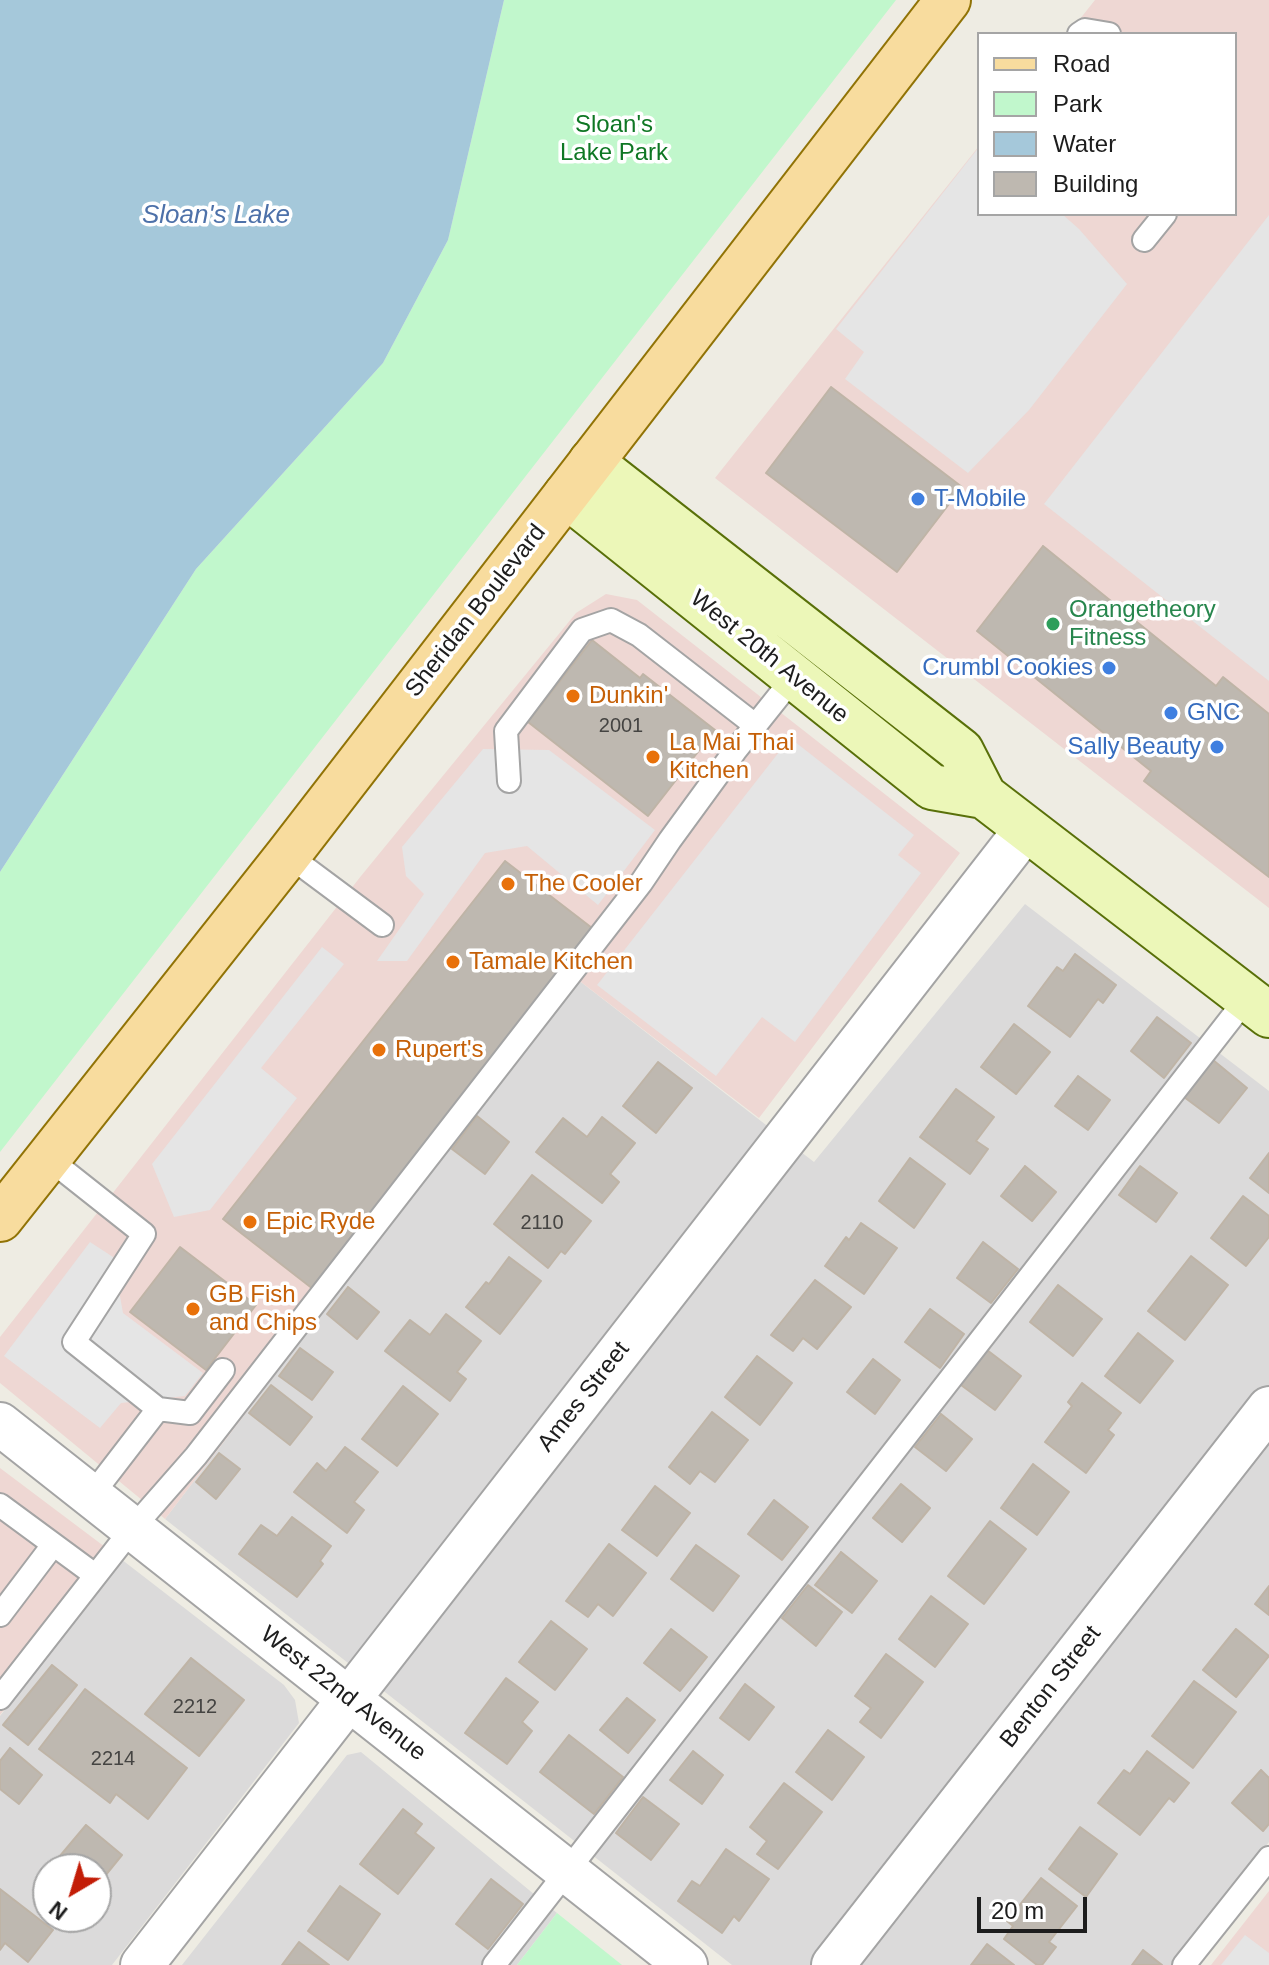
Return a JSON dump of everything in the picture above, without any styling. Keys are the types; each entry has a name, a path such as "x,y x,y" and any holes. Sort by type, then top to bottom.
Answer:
{"main road":[{"name":"Sheridan Boulevard","path":"0,1219 288,855 948,0"}],"street":[{"name":"West 20th Avenue","path":"578,479 794,677 932,787 984,796"},
{"name":"West 20th Avenue","path":"578,479 961,751 984,796 1258,1007"},
{"name":"Ames Street","path":"142,1965 1026,829"},
{"name":"Benton Street","path":"833,1965 1269,1408"},
{"name":"West 22nd Avenue","path":"0,1424 686,1965"}],"lane":[{"path":"1144,240 1163,216"},
{"path":"509,781 506,731 582,630 611,620 639,635 755,725"},
{"path":"2,1690 132,1529 196,1456 641,883 755,725 794,677"},
{"path":"288,855 382,925"},
{"path":"494,1965 1258,1007"},
{"path":"48,1158 144,1234 74,1342 158,1409 190,1413 223,1370"},
{"path":"91,1496 158,1409"},
{"path":"0,1505 95,1575"},
{"path":"0,1615 7,1590 53,1545"},
{"path":"1184,1965 1269,1858"}],"shaded area":[{"path":"1095,0 1269,0 1269,908 715,478 977,149 977,216 1237,216 1237,32 1070,32"},
{"path":"977,150 977,216 1064,216 1127,284 1029,410 968,473 845,379 864,352 836,329"},
{"path":"1269,215 1269,681 1044,504"},
{"path":"606,594 637,600 960,853 759,1118 577,979 165,1519 0,1383 0,1337 361,876 576,613"},
{"path":"790,738 914,835 898,855 921,873 795,1042 762,1017 716,1076 597,985"},
{"path":"483,749 549,750 655,830 598,905 527,846 485,853 407,961 377,961 424,894 406,876 402,847"},
{"path":"1025,904 1269,1091 1269,1842 1173,1965 732,1965 165,1519 577,979 814,1162"},
{"path":"322,947 344,964 261,1068 297,1098 210,1210 174,1217 152,1164"},
{"path":"90,1242 113,1257 123,1313 203,1373 185,1396 121,1403 100,1428 4,1356"},
{"path":"0,1468 121,1559 0,1715"},
{"path":"121,1559 284,1685 295,1700 299,1723 112,1965 0,1965 0,1716"},
{"path":"361,1752 557,1913 517,1965 182,1965 347,1755"},
{"path":"1269,1891 1269,1965 1211,1965"},
{"path":"1245,1935 1269,1953 1269,1965 1221,1965"}],"green space":[{"name":"Sloan's Lake Park","path":"504,0 896,0 0,1152 0,872 196,569 383,363 448,240"},
{"path":"557,1913 622,1965 517,1965"}],"water":[{"name":"Sloan's Lake","path":"0,0 504,0 448,240 383,363 196,569 0,872"}],"building":[{"path":"831,387 962,487 897,572 766,473"},
{"path":"1043,546 1216,686 1223,677 1269,714 1269,877 1144,781 1151,771 977,631"},
{"path":"592,640 640,678 643,674 715,730 648,816 528,722"},
{"path":"505,861 592,928 313,1289 223,1219"},
{"path":"1075,954 1116,985 1103,1003 1098,999 1070,1037 1028,1006 1057,967 1063,971"},
{"path":"1157,1017 1191,1043 1164,1078 1131,1051"},
{"path":"1014,1024 1050,1052 1016,1094 981,1067"},
{"path":"1213,1060 1247,1088 1219,1123 1184,1097"},
{"path":"658,1062 692,1088 656,1133 623,1106"},
{"path":"1078,1076 1110,1100 1088,1130 1055,1106"},
{"path":"956,1089 994,1117 976,1141 988,1149 970,1174 920,1137"},
{"path":"477,1116 509,1142 485,1174 452,1149"},
{"path":"602,1117 635,1143 610,1174 619,1182 602,1203 536,1152 563,1118 587,1137"},
{"path":"1269,1153 1269,1193 1250,1178"},
{"path":"910,1158 945,1184 914,1228 879,1201"},
{"path":"1025,1166 1056,1192 1032,1221 1001,1196"},
{"path":"1140,1166 1177,1193 1156,1222 1119,1195"},
{"path":"532,1175 591,1221 565,1254 561,1251 548,1268 494,1224"},
{"path":"1243,1196 1269,1216 1269,1237 1246,1266 1211,1238"},
{"path":"861,1223 897,1248 864,1294 825,1266 846,1237 849,1240"},
{"path":"983,1242 1018,1269 991,1303 957,1278"},
{"name":"GB Fish and Chips","path":"180,1247 256,1305 206,1370 130,1312"},
{"path":"1191,1256 1228,1285 1185,1340 1148,1311"},
{"path":"509,1257 541,1281 500,1334 466,1307 486,1282 489,1284"},
{"path":"815,1280 851,1307 817,1349 803,1338 793,1351 771,1335"},
{"path":"1058,1285 1102,1319 1073,1356 1030,1322"},
{"path":"348,1287 379,1312 357,1339 327,1314"},
{"path":"930,1309 964,1334 940,1368 905,1342"},
{"path":"446,1314 481,1341 457,1372 466,1379 450,1401 385,1351 410,1320 430,1335"},
{"path":"1138,1333 1173,1361 1140,1403 1105,1376"},
{"path":"300,1348 333,1372 312,1400 279,1376"},
{"path":"987,1350 1021,1376 995,1410 961,1385"},
{"path":"757,1356 792,1383 760,1425 725,1397"},
{"path":"873,1359 900,1380 875,1414 847,1392"},
{"path":"1082,1383 1121,1413 1108,1430 1114,1435 1086,1473 1045,1442 1072,1406 1068,1402"},
{"path":"271,1385 312,1417 290,1445 249,1413"},
{"path":"403,1386 438,1414 397,1466 362,1439"},
{"path":"712,1412 748,1440 715,1482 700,1471 690,1484 669,1467"},
{"path":"941,1414 972,1439 946,1471 915,1447"},
{"path":"345,1447 378,1472 354,1502 364,1510 347,1533 294,1492 317,1463 326,1471"},
{"path":"219,1453 240,1469 216,1499 196,1482"},
{"path":"1033,1464 1069,1492 1037,1535 1001,1508"},
{"path":"901,1484 930,1508 902,1542 873,1518"},
{"path":"655,1486 690,1513 657,1556 622,1530"},
{"path":"774,1500 808,1527 782,1560 748,1534"},
{"path":"292,1517 331,1546 320,1561 323,1564 297,1597 239,1554 261,1525 277,1536"},
{"path":"990,1521 1026,1549 984,1604 948,1576"},
{"path":"609,1544 646,1573 613,1616 598,1604 588,1617 566,1601"},
{"path":"696,1545 739,1576 713,1611 671,1579"},
{"path":"841,1552 877,1581 852,1613 815,1585"},
{"path":"808,1585 842,1612 816,1646 782,1618"},
{"path":"1269,1586 1269,1615 1255,1604"},
{"path":"931,1596 968,1624 935,1667 899,1639"},
{"path":"551,1621 587,1649 555,1690 519,1662"},
{"path":"671,1629 707,1657 680,1691 644,1663"},
{"path":"1236,1629 1269,1656 1236,1697 1203,1670"},
{"path":"886,1654 923,1682 881,1738 860,1722 871,1708 855,1696"},
{"path":"191,1658 244,1700 199,1756 145,1714"},
{"path":"52,1665 77,1685 28,1745 3,1725"},
{"path":"506,1678 538,1702 522,1722 532,1731 507,1764 465,1733"},
{"path":"1194,1681 1236,1712 1193,1768 1152,1736"},
{"path":"745,1684 774,1707 749,1740 720,1718"},
{"path":"85,1689 187,1768 148,1819 116,1794 110,1803 39,1749"},
{"path":"627,1698 655,1720 628,1753 600,1730"},
{"path":"828,1730 864,1757 832,1800 796,1772"},
{"path":"569,1735 623,1777 594,1814 540,1772"},
{"path":"10,1748 42,1775 19,1804 0,1789 0,1761"},
{"path":"693,1751 723,1775 702,1804 670,1780"},
{"path":"1147,1751 1189,1783 1174,1802 1169,1798 1140,1835 1098,1803 1124,1770 1130,1774"},
{"path":"1261,1770 1269,1778 1269,1824 1263,1831 1232,1803"},
{"path":"784,1783 822,1812 778,1869 757,1854 767,1841 750,1827"},
{"path":"643,1797 679,1824 651,1860 616,1833"},
{"path":"403,1809 422,1824 415,1833 434,1848 398,1894 360,1864"},
{"path":"86,1825 122,1855 112,1867 112,1853 62,1853"},
{"path":"1080,1827 1117,1854 1086,1897 1049,1869"},
{"path":"726,1849 769,1879 739,1921 734,1916 722,1933 678,1901 692,1881 700,1886"},
{"path":"1041,1878 1077,1906 1049,1942 1056,1947 1042,1965 1037,1965 1004,1939 1013,1926 1007,1921"},
{"path":"491,1879 523,1904 488,1949 456,1924"},
{"path":"340,1886 380,1914 348,1960 308,1931"},
{"path":"0,1889 32,1914 32,1933 51,1933 28,1962 5,1943 0,1950"},
{"path":"299,1942 329,1965 282,1965"},
{"path":"987,1944 1014,1965 971,1965"},
{"path":"1143,1950 1162,1965 1132,1965"}],"place":[{"name":"T-Mobile","path":"918,499"},
{"name":"Orangetheory Fitness","path":"1053,624"},
{"name":"Crumbl Cookies","path":"1109,668"},
{"name":"Dunkin'","path":"573,696"},
{"name":"GNC","path":"1171,713"},
{"name":"Sally Beauty","path":"1217,747"},
{"name":"La Mai Thai Kitchen","path":"653,757"},
{"name":"The Cooler","path":"508,884"},
{"name":"Tamale Kitchen","path":"453,962"},
{"name":"Rupert's","path":"379,1050"},
{"name":"Epic Ryde","path":"250,1222"},
{"name":"GB Fish and Chips","path":"193,1309"}]}
